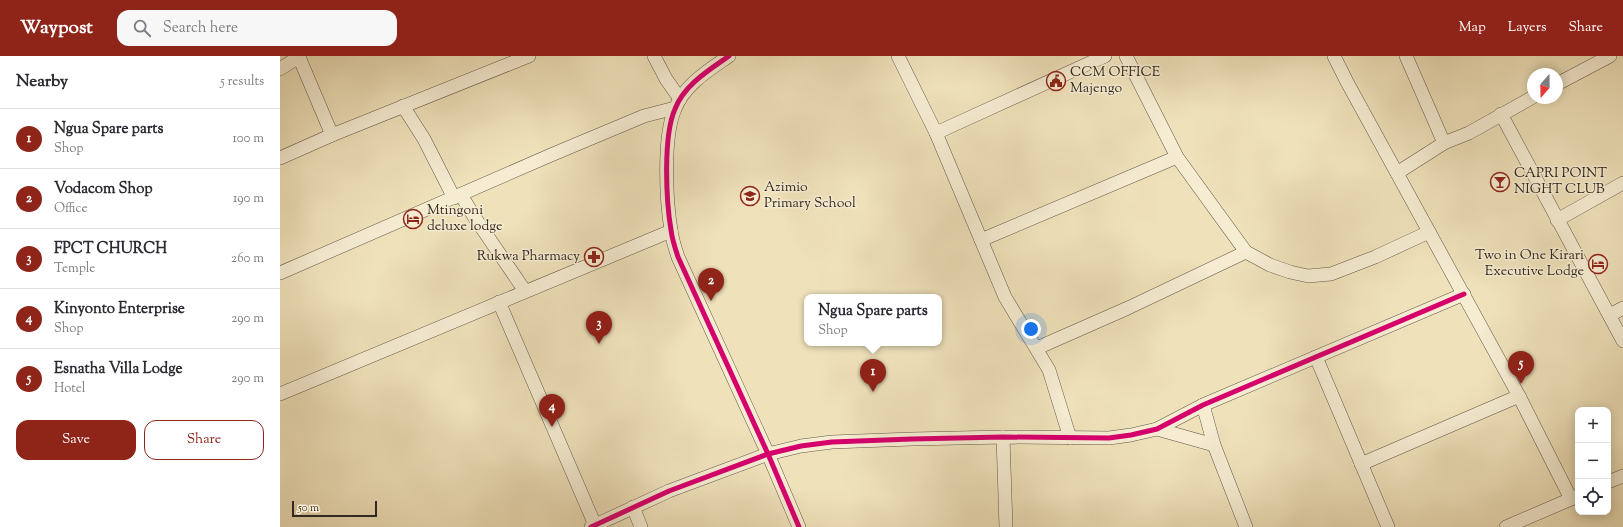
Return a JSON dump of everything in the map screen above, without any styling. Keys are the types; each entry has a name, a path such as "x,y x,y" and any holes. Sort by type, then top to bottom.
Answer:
{"street":[{"path":"280,69 299,56 332,135"},
{"path":"280,158 332,135 529,56"},
{"path":"654,56 677,104"},
{"path":"729,56 694,82 677,104 669,127 667,144 671,231 678,257 768,454 799,527"},
{"path":"898,56 936,133 1005,297 1021,326 1037,348 1049,370 1070,438"},
{"path":"936,133 1105,56"},
{"path":"1126,56 1177,157 1246,252 1270,265 1290,272 1308,276 1331,274 1374,258 1429,232"},
{"path":"1334,56 1574,498 1506,527"},
{"path":"1406,56 1444,143"},
{"path":"1563,81 1610,56"},
{"path":"1397,173 1444,143 1469,132 1527,100"},
{"path":"280,273 551,155 644,116 677,104"},
{"path":"403,106 424,139 457,197 525,291"},
{"path":"1500,114 1623,341"},
{"path":"982,240 1177,157"},
{"path":"1557,220 1623,183"},
{"path":"280,394 671,231"},
{"path":"1037,348 1128,308 1246,252"},
{"path":"498,302 593,526 669,490 768,454 801,446 832,442 1004,437 1109,438 1157,429 1203,405 1464,294"},
{"path":"1610,315 1623,308"},
{"path":"1316,357 1360,464 1388,527"},
{"path":"1360,464 1519,396"},
{"path":"1203,405 1214,445 1246,527"},
{"path":"1157,429 1214,445"},
{"path":"1004,437 1006,527"},
{"path":"1611,481 1623,476"},
{"path":"633,507 641,527"}],"cycle path":[{"path":"729,56 691,85 679,100 671,121 667,151 667,186 671,233 678,257 768,454 799,527"},
{"path":"591,527 669,491 768,454 801,446 832,442 912,439 1003,437 1109,438 1157,429 1203,405 1464,294"}],"place":[{"name":"CCM OFFICE Majengo","path":"1056,81"},
{"name":"CAPRI POINT NIGHT CLUB","path":"1500,182"},
{"name":"Azimio Primary School","path":"750,196"},
{"name":"Mtingoni deluxe lodge","path":"413,219"},
{"name":"Rukwa Pharmacy","path":"594,257"},
{"name":"Two in One Kirari Executive Lodge","path":"1598,264"},
{"name":"Vodacom Shop","path":"711,301"},
{"name":"FPCT CHURCH","path":"599,344"},
{"name":"Esnatha Villa Lodge","path":"1521,384"},
{"name":"Ngua Spare parts","path":"873,392"},
{"name":"Kinyonto Enterprise","path":"552,427"}]}
